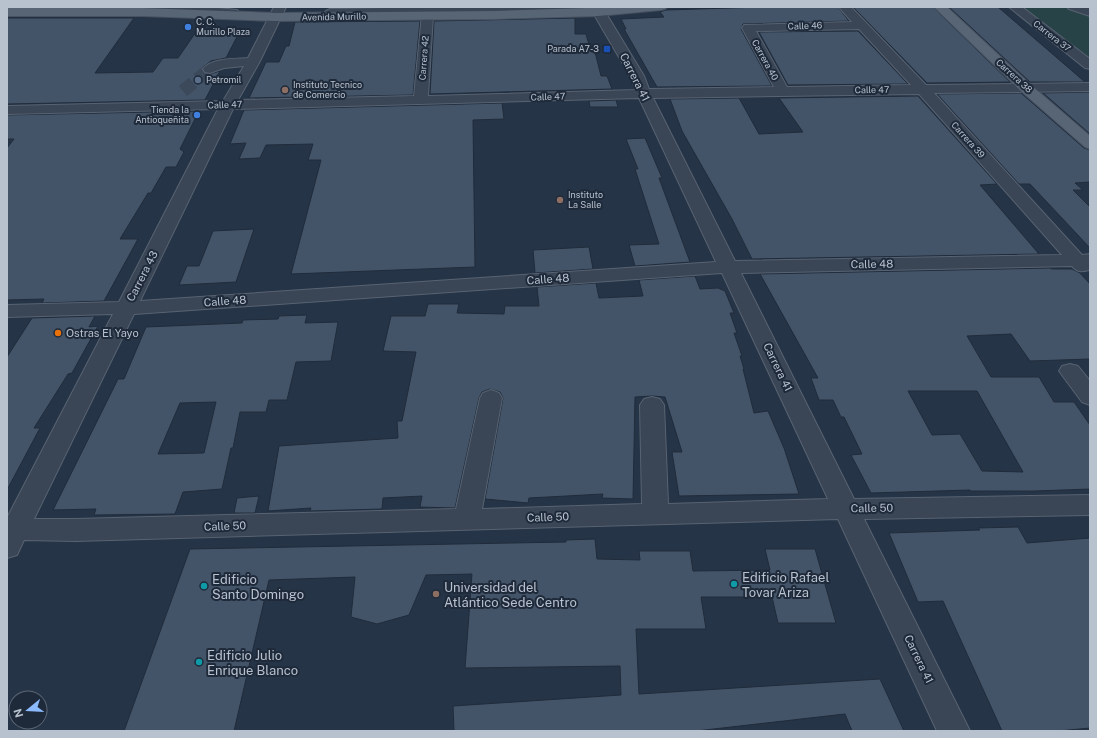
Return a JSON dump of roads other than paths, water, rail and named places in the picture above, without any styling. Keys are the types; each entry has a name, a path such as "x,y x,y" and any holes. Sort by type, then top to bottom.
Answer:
{"main road":[{"name":"Avenida Murillo","path":"7,12 278,13 427,16 598,8 661,7"},
{"name":"Carrera 38","path":"940,7 1026,88 1090,144"}],"street":[{"name":"Carrera 39","path":"845,7 1083,260 1090,275"},
{"name":"Carrera 37","path":"1014,7 1090,65"},
{"path":"1073,7 1090,12"},
{"path":"7,9 145,8 278,13 598,8"},
{"name":"Carrera 41","path":"598,8 602,33 633,80 730,267 954,731"},
{"name":"Carrera 43","path":"10,535 228,104 253,61 278,13"},
{"name":"Carrera 42","path":"421,100 427,16"},
{"name":"Calle 46","path":"748,28 861,25"},
{"name":"Carrera 40","path":"748,28 783,92"},
{"path":"602,33 610,56"},
{"path":"210,69 222,64 253,61"},
{"name":"Calle 47","path":"7,110 421,100 633,80 783,92 1090,87"},
{"path":"172,106 183,91"},
{"name":"Calle 48","path":"7,311 125,308 730,267 1083,260"},
{"path":"1070,371 1090,397"},
{"path":"468,520 470,498 492,398"},
{"path":"652,405 655,514"},
{"name":"Calle 50","path":"10,535 76,530 847,509 1090,505"}],"tunnel":[{"path":"183,91 210,69"}],"place":[{"name":"C. C. Murillo Plaza","path":"188,27"},
{"name":"Parada A7-3","path":"607,49"},
{"name":"Petromil","path":"198,80"},
{"name":"Instituto Tecnico de Comercio","path":"285,90"},
{"name":"Tienda la Antioqueñita","path":"197,115"},
{"name":"Instituto La Salle","path":"560,200"},
{"name":"Ostras El Yayo","path":"58,333"},
{"name":"Edificio Rafael Tovar Ariza","path":"734,584"},
{"name":"Edificio Santo Domingo","path":"204,586"},
{"name":"Universidad del Atlántico Sede Centro","path":"436,594"},
{"name":"Edificio Julio Enrique Blanco","path":"199,662"}]}
